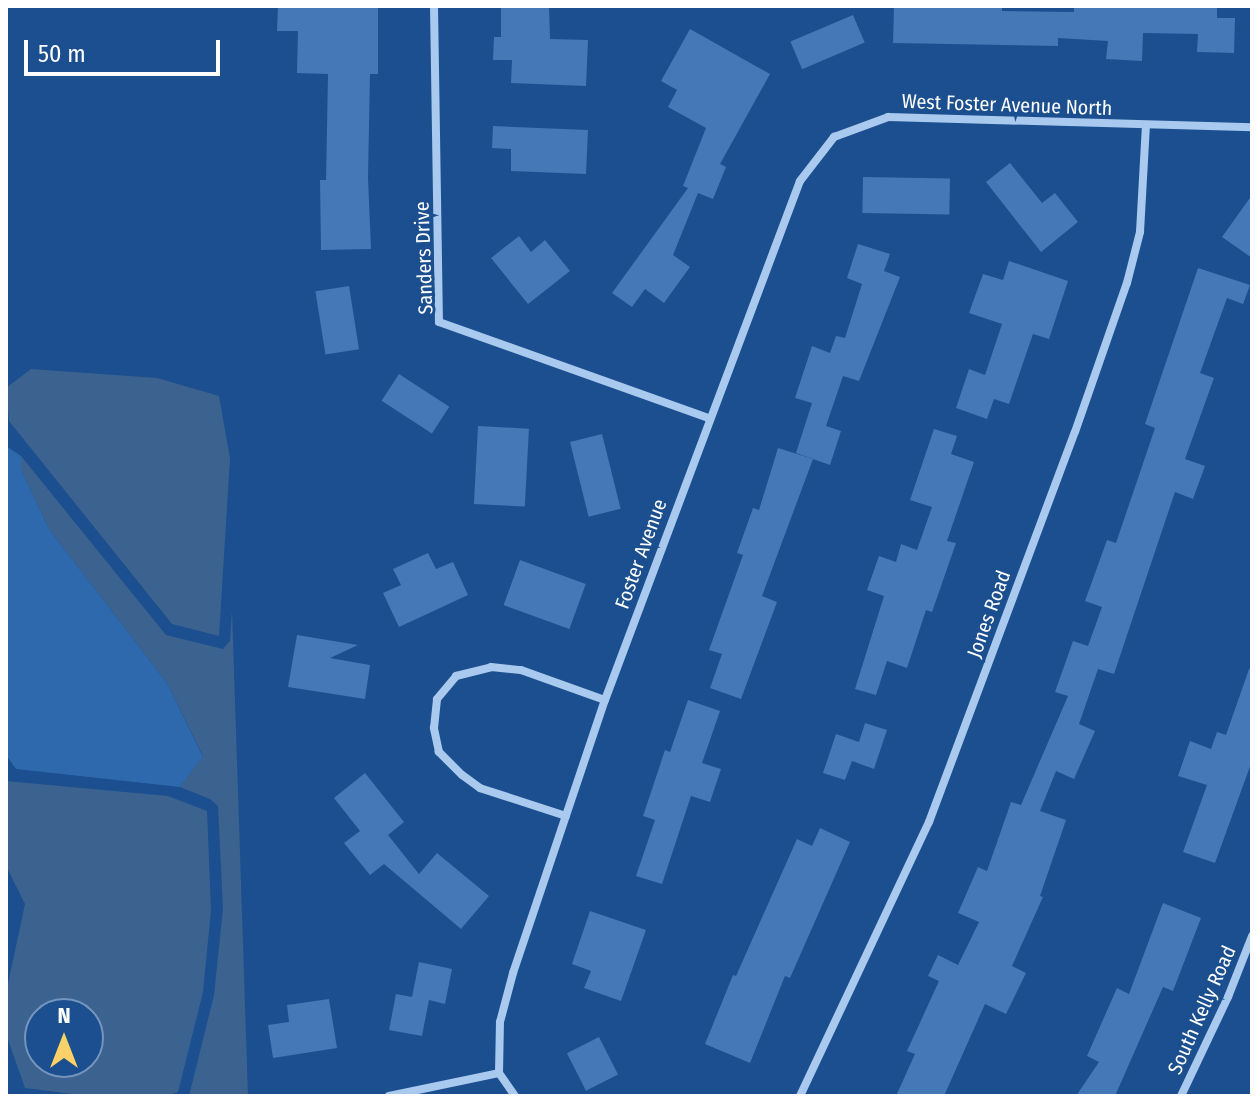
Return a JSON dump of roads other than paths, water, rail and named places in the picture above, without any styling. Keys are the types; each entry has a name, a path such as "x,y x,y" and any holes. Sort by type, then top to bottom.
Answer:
{"street":[{"name":"Sanders Drive","path":"434,6 439,322 708,418"},
{"name":"West Foster Avenue North","path":"708,418 800,181 834,137 888,117 1252,127"},
{"name":"Jones Road","path":"800,1096 929,822 1075,432 1127,283 1140,232 1146,125"},
{"name":"Foster Avenue","path":"499,1073 500,1022 605,700 708,418"},
{"path":"566,816 480,788 462,775 439,752 434,728 437,699 456,676 491,667 521,670 605,700"},
{"name":"South Kelly Road","path":"1181,1096 1228,997 1252,936"},
{"path":"389,1096 499,1073 515,1096"}]}
